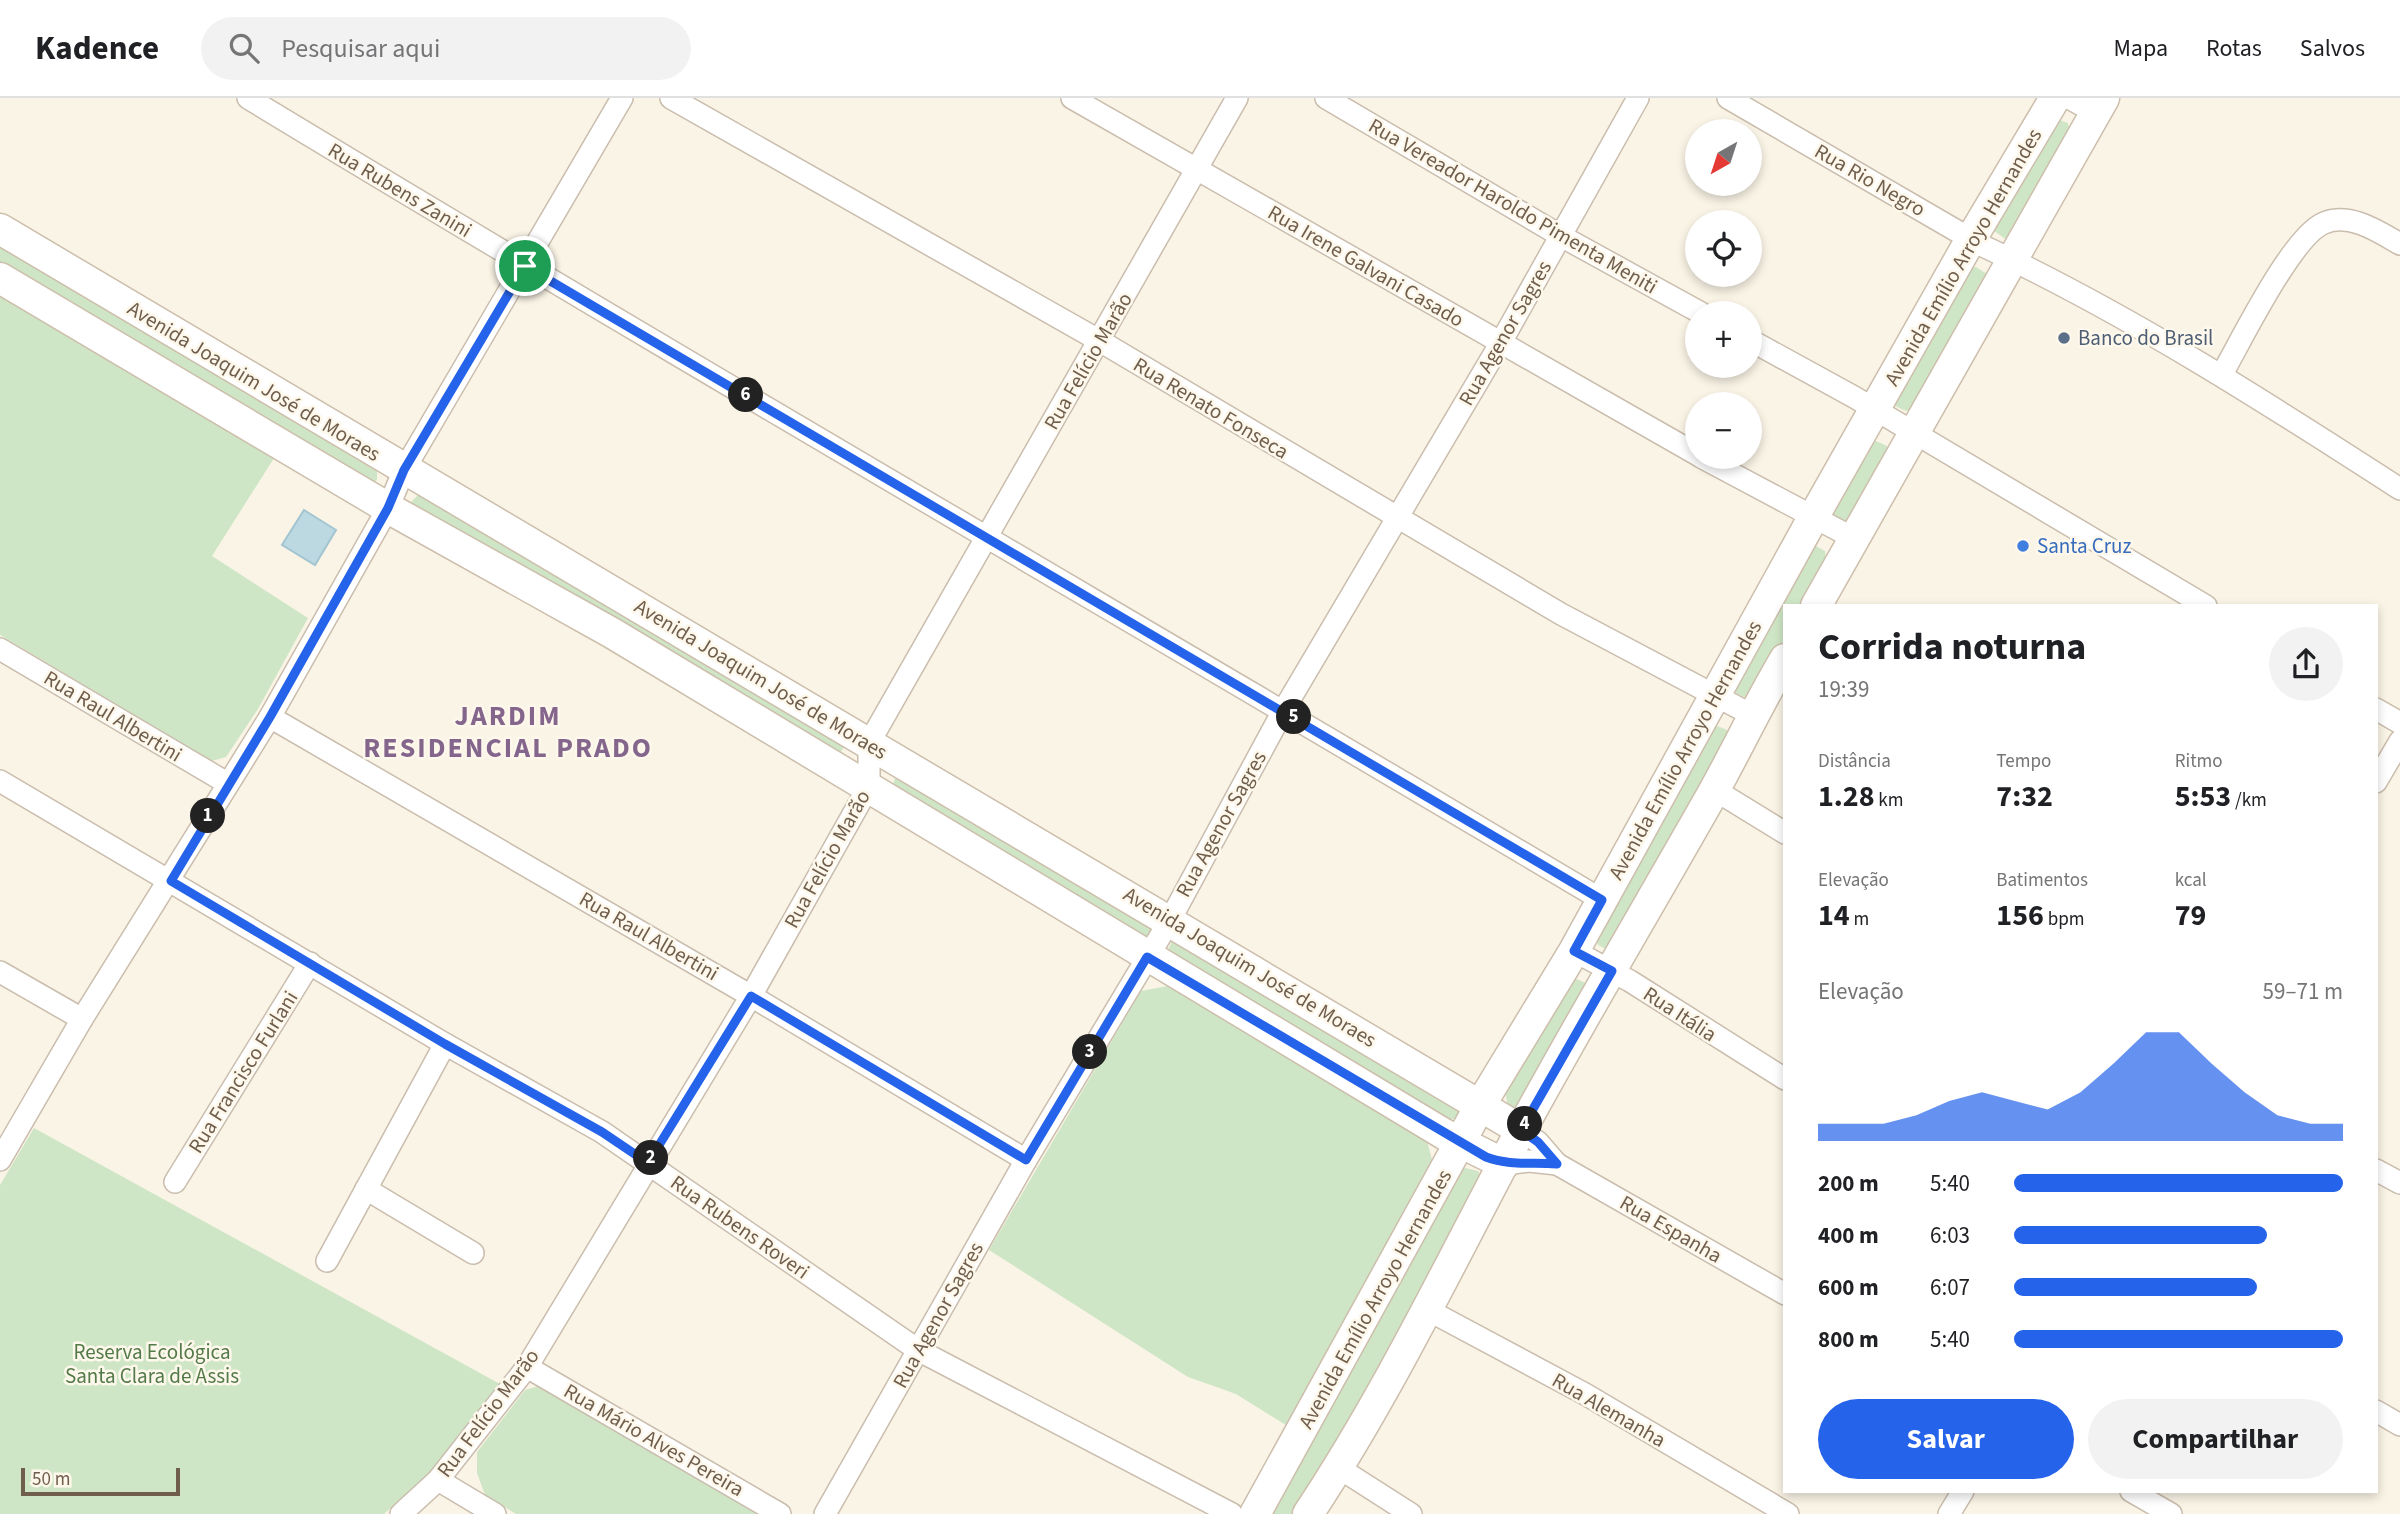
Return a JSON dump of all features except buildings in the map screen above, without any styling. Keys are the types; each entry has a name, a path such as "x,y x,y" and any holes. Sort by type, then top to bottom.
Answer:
{"street":[{"name":"Rua Rubens Zanini","path":"248,98 525,266 987,535 1602,900"},
{"path":"0,1160 82,1019 171,881 227,783 270,717 388,508 404,470 622,98"},
{"name":"Rua Renato Fonseca","path":"671,98 1100,341 1561,614 1752,715"},
{"name":"Rua Irene Galvani Casado","path":"1072,98 1685,448"},
{"name":"Rua Felício Marão","path":"401,1514 438,1480 527,1367 751,996 869,786 869,743 1237,98"},
{"name":"Rua Vereador Haroldo Pimenta Meniti","path":"1326,98 1561,236 1685,304"},
{"name":"Rua Agenor Sagres","path":"825,1514 1026,1160 1170,920 1283,710 1500,344 1638,98"},
{"name":"Rua Rio Negro","path":"1728,98 1971,239 2222,374 2400,489"},
{"name":"Avenida Emílio Arroyo Hernandes","path":"1255,1514 1482,1104 1574,951 1814,516 1971,239 2055,98"},
{"path":"2069,98 2100,105"},
{"name":"Avenida Emílio Arroyo Hernandes","path":"1817,604 2100,105"},
{"path":"2222,374 2292,254 2325,222 2346,220 2374,229 2400,244"},
{"name":"Avenida Joaquim José de Moraes","path":"0,229 404,470 1482,1104 1521,1130"},
{"name":"Avenida Joaquim José de Moraes","path":"0,278 388,508 612,633 869,786 1147,957 1462,1144 1504,1164"},
{"path":"1762,347 1914,433 2203,604"},
{"name":"Rua Irene Galvani Casado","path":"1722,469 1855,539"},
{"name":"Rua Raul Albertini","path":"0,649 227,783"},
{"name":"Avenida Emílio Arroyo Hernandes","path":"1308,1514 1339,1468 1428,1310 1521,1130 1715,790 1752,715 1783,662"},
{"path":"2378,710 2400,723"},
{"name":"Rua Raul Albertini","path":"270,717 751,996 1026,1160"},
{"path":"2378,779 2400,741"},
{"name":"Rua Rubens Roveri","path":"0,780 445,1044 602,1132 918,1350 1232,1514"},
{"path":"1715,790 1783,832"},
{"name":"Rua Itália","path":"1574,951 1612,971 1783,1078"},
{"name":"Rua Francisco Furlani","path":"175,1182 310,963"},
{"path":"0,972 82,1019"},
{"path":"327,1261 445,1044"},
{"name":"Rua Espanha","path":"1521,1130 1538,1142 1557,1164 1783,1293"},
{"name":"Rua Espanha","path":"1504,1164 1529,1161 1557,1164"},
{"path":"366,1189 473,1254"},
{"name":"Rua Alemanha","path":"1428,1310 1585,1395 1788,1514"},
{"name":"Rua Mário Alves Pereira","path":"527,1367 780,1514"},
{"path":"2378,1412 2400,1425"},
{"path":"1339,1468 1412,1514"},
{"path":"438,1480 495,1514"},
{"path":"1949,1514 1962,1493"},
{"path":"2134,1493 2171,1514"}],"green space":[{"path":"2057,119 2068,123 2070,134 2007,240 1994,231 1993,224"},
{"path":"0,242 377,468 377,480 373,484 0,266"},
{"path":"1976,267 1987,274 1914,408 1906,411 1895,406 1893,397 1963,269"},
{"path":"0,291 276,455 212,556 308,618 258,709 226,757 212,761 0,635"},
{"path":"1876,441 1887,446 1888,459 1851,521 1843,526 1831,519 1831,512 1866,445"},
{"path":"419,494 425,495 846,744 840,753 411,508 411,502"},
{"path":"1814,545 1825,551 1827,564 1806,604 1783,604 1783,647 1758,694 1748,699 1736,693 1734,679"},
{"path":"1715,725 1727,730 1730,746 1608,950 1598,945 1595,934"},
{"path":"901,776 1157,929 1146,940 892,789 895,778"},
{"path":"1178,940 1462,1109 1457,1118 1449,1120 1167,952 1172,941"},
{"path":"1574,978 1588,984 1518,1111 1508,1107 1505,1091"},
{"path":"1173,985 1426,1137 1434,1167 1289,1427 1236,1394 1188,1377 989,1250 1141,991"},
{"name":"Reserva Ecológica Santa Clara de Assis","path":"34,1128 500,1384 430,1473 384,1514 0,1514 0,1185"},
{"path":"1465,1168 1478,1171 1484,1180 1300,1514 1268,1514 1459,1171"},
{"path":"542,1385 765,1514 516,1514 485,1495 477,1473 477,1452 525,1390"}],"water":[{"path":"304,510 336,530 315,565 282,545"}],"place":[{"name":"Banco do Brasil","path":"2064,338"},
{"name":"Santa Cruz","path":"2023,546"}],"district":[{"name":"JARDIM RESIDENCIAL PRADO","path":"508,732"}],"route":[{"path":"525,266 987,535 1602,900 1574,951 1612,971 1521,1130 1538,1142 1557,1164 1529,1161 1504,1164 1486,1157 1147,957 1026,1160 751,996 648,1163 602,1132 445,1044 171,881 227,783 270,717 388,508 404,470 525,266"}]}
